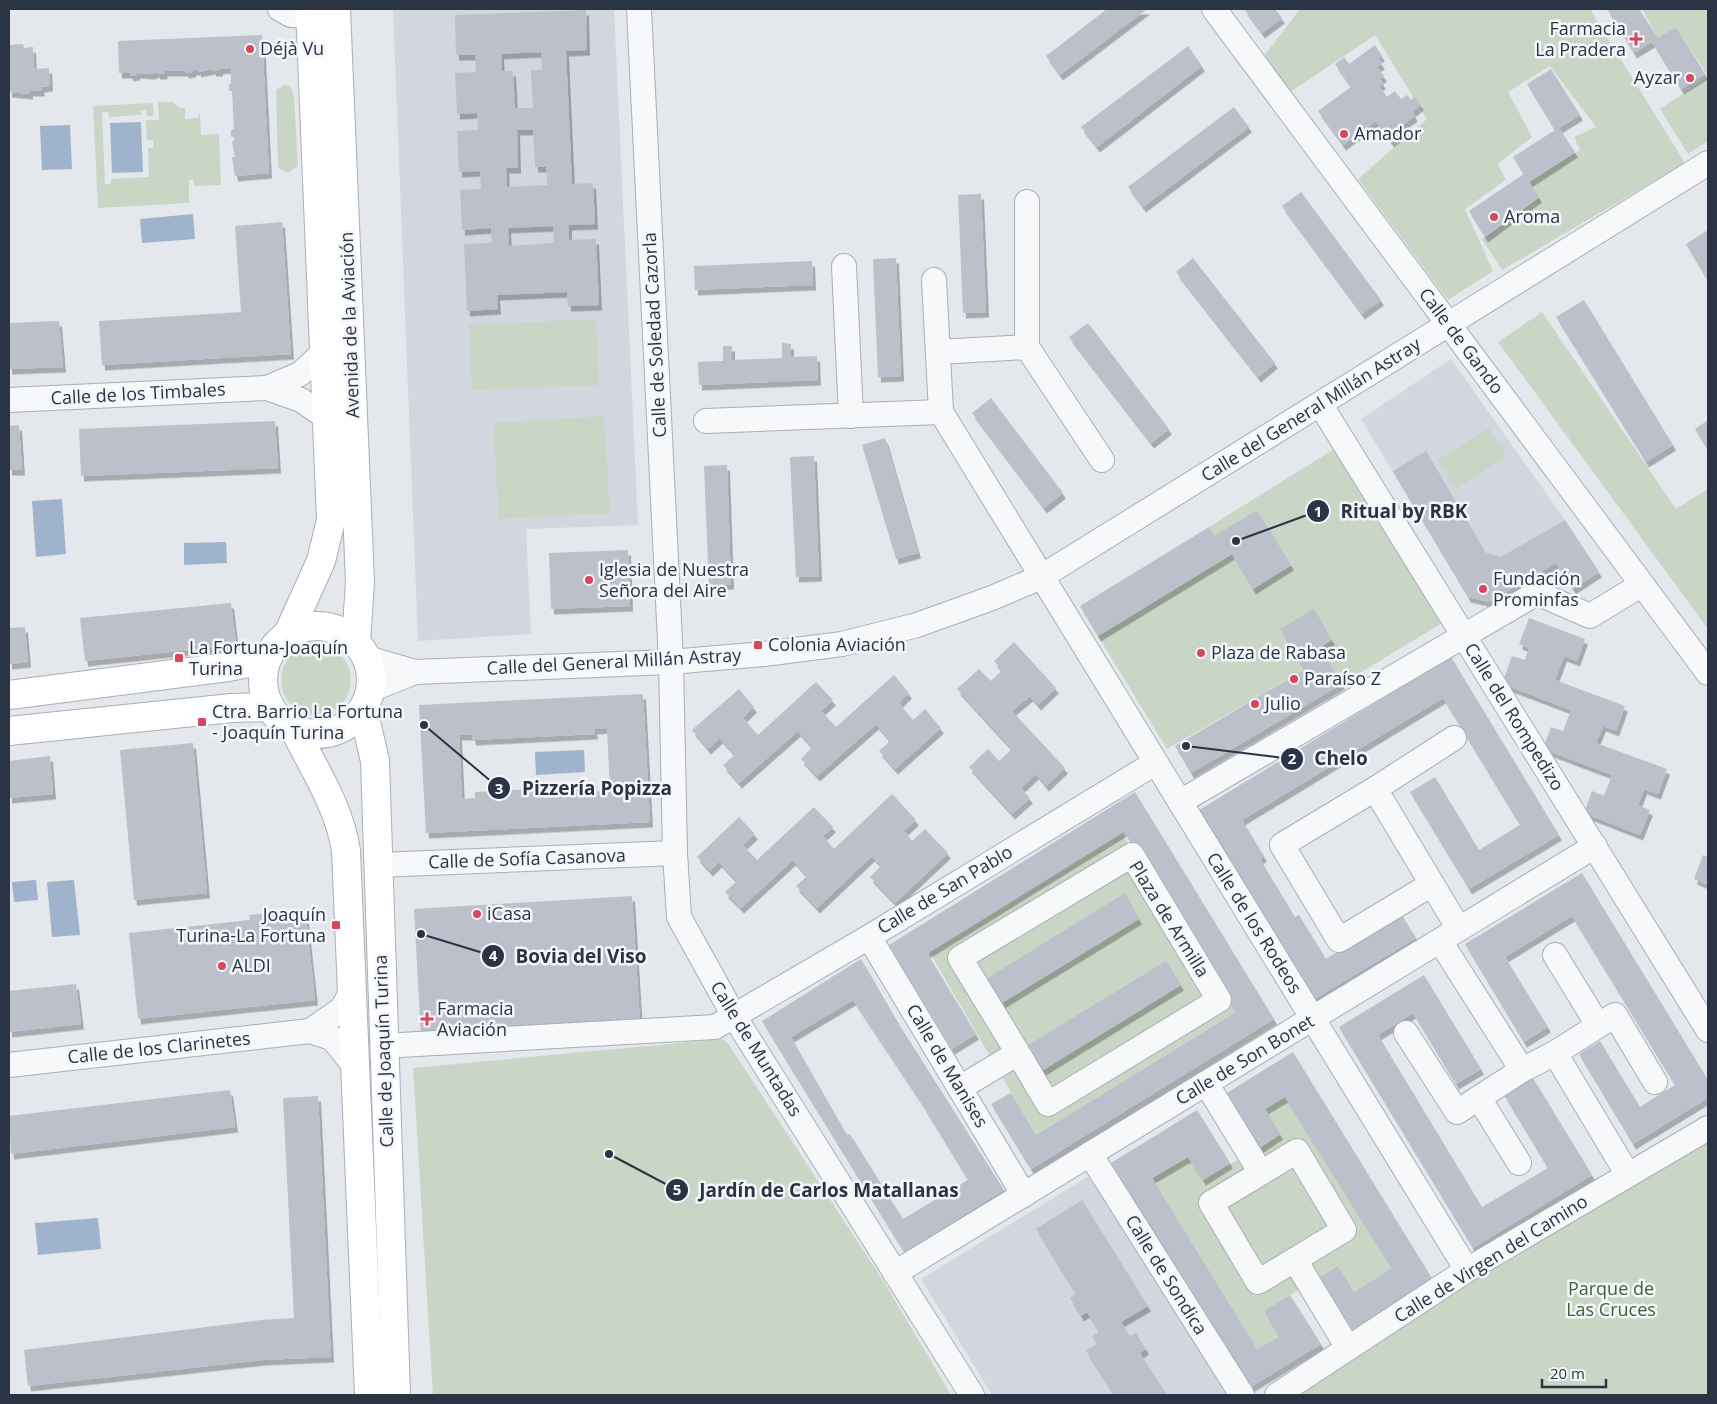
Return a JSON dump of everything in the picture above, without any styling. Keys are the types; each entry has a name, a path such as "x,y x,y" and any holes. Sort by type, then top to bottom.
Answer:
{"main road":[{"name":"Avenida de la Aviación","path":"288,634 327,543 331,520 311,11"},
{"name":"Avenida de la Aviación","path":"311,11 360,582 361,650"},
{"path":"316,625 330,627 344,633 361,650 371,674 367,699 353,721 340,729 325,734 309,734 285,724 270,707 263,684 266,660 279,640 288,634 301,627 316,625"},
{"path":"9,696 228,668 266,660"},
{"name":"Calle de Joaquín Turina","path":"367,699 375,761 396,1395"},
{"path":"9,731 232,708 270,707"},
{"name":"Calle de Joaquín Turina","path":"294,729 330,802 344,836 370,1395"}],"street":[{"name":"Calle de Soledad Cazorla","path":"639,9 671,662"},
{"name":"Calle de Gando","path":"1214,9 1708,674"},
{"name":"Calle del General Millán Astray","path":"361,650 415,672 671,662 842,644 917,625 992,598 1041,577 1708,163"},
{"path":"1027,202 1027,347 1102,460"},
{"path":"844,266 851,416"},
{"path":"934,280 941,412 1041,577"},
{"path":"938,352 1027,347"},
{"name":"Calle de los Timbales","path":"9,400 268,388 300,374 325,351"},
{"name":"Calle de los Timbales","path":"268,388 301,400 327,418"},
{"name":"Calle del Rompedizo","path":"1320,404 1708,1030"},
{"path":"706,421 941,412"},
{"name":"Calle de los Rodeos","path":"1041,577 1467,1270"},
{"path":"1180,802 1537,593 1590,616 1641,585"},
{"name":"Calle de Muntadas","path":"671,662 675,853 679,917 734,1016 972,1395"},
{"name":"Calle del General Millán Astray","path":"367,699 415,672"},
{"path":"1432,884 1339,940 1282,845 1375,789 1454,738"},
{"name":"Calle de San Pablo","path":"383,1046 715,1027 869,937 1155,763"},
{"path":"1375,789 1432,884 1450,935 1522,1070"},
{"name":"Calle de Son Bonet","path":"895,1273 1595,846"},
{"name":"Calle de Sofía Casanova","path":"378,865 675,853"},
{"name":"Plaza de Armilla","path":"1132,855 1219,1000 1048,1104 1018,1054 960,958 1132,855"},
{"name":"Calle de Manises","path":"869,937 1024,1195"},
{"path":"1555,955 1598,1025"},
{"name":"Calle de los Clarinetes","path":"310,1031 342,1009 352,990"},
{"path":"1406,1033 1457,1112 1522,1070 1555,1053 1615,1014 1655,1082"},
{"name":"Calle de los Clarinetes","path":"9,1064 310,1031 332,1038 356,1068"},
{"path":"1555,1053 1628,1175"},
{"path":"960,1088 1018,1054"},
{"path":"1206,1084 1261,1173"},
{"path":"1479,1098 1519,1163"},
{"name":"Calle de Virgen del Camino","path":"1276,1395 1467,1270 1708,1128"},
{"path":"1297,1151 1344,1230 1258,1282 1211,1203 1261,1173 1297,1151"},
{"name":"Calle de Sondica","path":"1090,1154 1242,1395"},
{"path":"1295,1260 1348,1348"}],"shaded area":[{"path":"393,9 614,9 638,525 526,529 531,634 418,641"},
{"path":"1451,359 1565,520 1599,572 1573,589 1556,563 1489,602 1468,597 1361,419"},
{"path":"1089,1176 1228,1395 992,1395 921,1279"}],"green space":[{"path":"1300,9 1594,9 1591,11 1685,163 1502,270 1482,239 1539,198 1529,182 1580,150 1574,137 1596,127 1550,66 1508,92 1532,137 1498,164 1506,180 1465,209 1493,271 1448,300 1358,179 1427,119 1375,35 1289,93 1264,56"},
{"path":"1642,9 1708,9 1708,76 1676,27 1658,38"},
{"path":"1708,77 1708,141 1688,154 1660,109"},
{"path":"284,85 290,86 294,96 298,166 288,173 279,169 278,164 276,90"},
{"path":"158,102 173,102 179,108 185,108 185,119 198,118 200,112 201,135 219,134 221,185 194,186 194,180 189,180 189,203 98,208 93,106 153,103 154,116 147,116 146,110 141,111 141,115 109,117 108,112 102,112 105,184 111,184 111,179 149,177 148,148 153,148 153,140 147,140 146,120 159,120"},
{"path":"1542,312 1676,509 1708,489 1708,629 1498,342"},
{"path":"596,319 599,385 472,390 469,325"},
{"path":"604,416 610,513 499,519 493,423"},
{"path":"1489,428 1507,456 1456,489 1438,460"},
{"path":"1344,443 1452,617 1342,684 1320,647 1332,640 1314,610 1304,670 1167,749 1098,636 1232,554 1253,589 1291,566 1257,510 1214,536 1209,527"},
{"path":"316,645 329,648 341,655 348,667 351,680 348,693 341,705 329,712 316,715 303,712 291,705 284,693 281,680 284,667 291,655 303,648"},
{"path":"1122,834 1236,1012 1036,1135 930,953"},
{"path":"723,1039 729,1045 884,1282 951,1395 433,1395 413,1068"},
{"path":"1285,1097 1392,1268 1354,1292 1338,1266 1264,1311 1279,1337 1257,1349 1152,1178 1188,1157 1203,1180 1280,1135 1265,1109"},
{"name":"Parque de Las Cruces","path":"1708,1119 1708,1395 1297,1395"}],"water":[{"path":"141,122 143,172 112,173 110,123"},
{"path":"70,125 72,169 42,170 40,126"},
{"path":"193,214 195,239 142,243 140,219"},
{"path":"62,499 66,554 36,557 32,501"},
{"path":"226,542 227,563 184,565 184,543"},
{"path":"584,750 585,772 536,775 535,752"},
{"path":"36,880 38,900 14,902 12,882"},
{"path":"74,880 80,935 52,937 47,882"},
{"path":"98,1218 101,1249 38,1255 35,1223"}],"building":[{"path":"1107,9 1147,9 1060,75 1046,56"},
{"path":"1244,9 1275,9 1282,18 1262,33"},
{"path":"1607,9 1639,9 1658,38 1676,27 1705,74 1681,89 1652,42 1634,53"},
{"path":"586,10 587,50 566,51 572,184 593,183 595,224 569,225 569,240 596,239 599,305 568,306 567,292 497,295 498,309 467,311 464,244 492,243 491,228 462,230 460,190 481,189 480,171 459,172 457,131 478,130 477,113 457,114 455,73 476,72 475,55 456,55 455,15","holes":["541,52 542,70 531,70 533,108 515,108 513,71 502,71 501,54","517,130 533,130 535,167 546,167 547,185 507,187 506,168 518,168","553,226 554,243 509,246 508,228"]},
{"path":"262,35 269,173 235,176 232,157 235,157 232,142 234,137 231,137 231,130 234,129 232,91 229,91 231,68 220,69 220,71 213,71 213,69 198,72 198,70 193,70 193,72 186,73 185,71 165,71 164,74 157,74 157,72 152,74 137,73 137,75 130,76 130,73 119,73 118,41"},
{"path":"23,44 24,48 33,47 34,69 49,68 50,86 41,87 42,91 30,91 30,94 9,92 9,45"},
{"path":"1375,45 1382,56 1378,58 1382,64 1377,67 1384,76 1380,79 1383,84 1379,86 1387,97 1395,91 1401,99 1407,95 1411,100 1414,97 1421,105 1412,112 1415,116 1398,128 1402,134 1391,142 1376,121 1343,145 1318,111 1351,87 1335,64 1344,57 1349,64"},
{"path":"1188,46 1202,66 1097,147 1081,127"},
{"path":"1551,69 1580,115 1559,128 1575,152 1529,182 1539,197 1485,237 1469,211 1524,174 1513,157 1555,130 1527,84"},
{"path":"1234,107 1249,127 1143,207 1128,187"},
{"path":"1301,192 1381,300 1362,314 1282,206"},
{"path":"981,194 986,312 963,313 958,195"},
{"path":"282,222 291,354 102,365 99,321 241,312 235,226"},
{"path":"1708,230 1708,281 1686,244"},
{"path":"896,258 901,376 878,377 873,259"},
{"path":"1193,258 1275,363 1258,377 1176,272"},
{"path":"812,261 813,285 695,290 694,266"},
{"path":"1584,300 1673,445 1646,462 1556,317"},
{"path":"59,321 63,367 9,369 9,323"},
{"path":"1088,323 1169,429 1151,443 1069,337"},
{"path":"782,343 791,344 791,357 817,356 818,380 699,385 698,362 723,361 723,346 732,346 732,360 782,358"},
{"path":"991,398 1063,493 1044,508 972,413"},
{"path":"1708,420 1708,450 1695,429"},
{"path":"275,421 278,468 81,476 79,429"},
{"path":"19,425 22,470 9,470 9,426"},
{"path":"885,438 918,553 896,559 862,445"},
{"path":"1426,451 1486,553 1501,557 1565,520 1599,572 1573,589 1556,563 1489,602 1468,597 1393,471"},
{"path":"814,456 819,576 796,577 790,457"},
{"path":"727,465 731,584 709,585 704,466"},
{"path":"1257,510 1291,565 1253,589 1232,554 1098,636 1080,606 1209,527 1214,536"},
{"name":"Iglesia de Nuestra Señora del Aire","path":"628,550 630,606 551,609 549,553"},
{"path":"231,603 236,645 85,661 80,618"},
{"path":"1314,609 1332,640 1320,647 1342,684 1191,773 1175,746 1304,670 1280,629"},
{"path":"1529,618 1585,639 1577,661 1564,656 1555,680 1625,706 1616,731 1603,726 1596,743 1667,769 1658,794 1644,789 1638,805 1650,810 1640,835 1584,813 1592,791 1604,796 1612,775 1543,749 1551,727 1563,731 1571,710 1502,684 1512,656 1525,660 1529,648 1519,644"},
{"path":"25,627 28,662 9,664 9,628"},
{"path":"1014,642 1056,688 1038,705 1030,696 1012,711 1065,768 1046,786 1036,774 1021,788 1030,798 1012,814 969,767 988,749 999,761 1012,749 957,689 979,669 991,681 1002,670 994,661"},
{"path":"1451,657 1559,835 1469,889 1410,792 1435,777 1479,850 1520,825 1443,698 1242,820 1264,856 1260,859 1295,917 1299,915 1326,959 1401,914 1416,938 1313,1000 1199,810"},
{"path":"894,675 909,693 899,703 913,720 925,709 941,728 895,769 879,751 890,741 876,724 817,776 801,759 812,747 798,731 739,783 723,765 735,755 720,738 708,749 692,730 739,689 754,707 743,718 758,735 816,682 833,700 821,711 836,727"},
{"path":"643,694 650,822 426,833 419,705","holes":["607,728 610,791 597,792 597,786 475,792 475,798 462,799 459,735 472,735 473,740 595,734 594,729"]},
{"path":"193,743 207,893 134,900 120,750"},
{"path":"50,756 53,794 9,798 9,761"},
{"path":"1135,792 1274,1019 1031,1169 991,1104 1011,1093 1036,1135 1236,1012 1124,831 927,953 976,1034 952,1049 889,945"},
{"path":"892,794 916,820 904,831 912,841 925,829 948,853 895,903 870,877 881,866 872,856 817,908 796,886 807,876 793,860 741,908 725,892 737,881 719,862 710,871 697,857 739,817 755,834 743,845 757,860 814,807 833,827 823,836 834,849"},
{"path":"1703,855 1708,857 1708,885 1694,879"},
{"path":"1582,873 1708,1080 1708,1098 1633,1144 1579,1054 1600,1041 1640,1107 1675,1085 1572,916 1505,957 1548,1027 1524,1042 1465,944"},
{"path":"1125,893 1139,919 997,1006 981,982"},
{"path":"632,896 640,1024 421,1036 414,909"},
{"name":"ALDI","path":"305,909 315,1000 138,1019 129,933 250,920 249,915"},
{"path":"861,959 900,1026 1004,1190 904,1252 762,1021","holes":["853,1000 920,1101 968,1180 903,1219 850,1134 847,1135 791,1037"]},
{"path":"1166,961 1181,985 1040,1072 1025,1047"},
{"path":"1424,975 1481,1069 1456,1084 1413,1013 1378,1035 1482,1207 1548,1168 1504,1095 1533,1078 1592,1175 1473,1248 1339,1027"},
{"path":"76,984 81,1024 9,1032 9,991"},
{"path":"1293,1052 1433,1280 1344,1337 1313,1281 1338,1266 1354,1292 1392,1268 1285,1097 1265,1109 1280,1134 1254,1152 1222,1096"},
{"path":"230,1090 235,1127 11,1154 9,1116"},
{"path":"318,1096 331,1357 263,1360 28,1386 24,1350 261,1320 294,1318 283,1098"},
{"path":"1197,1110 1230,1163 1203,1180 1188,1157 1152,1178 1257,1349 1279,1337 1264,1311 1290,1295 1321,1344 1249,1388 1111,1163"},
{"path":"1082,1200 1148,1306 1121,1322 1130,1336 1136,1333 1146,1349 1140,1353 1167,1395 1114,1395 1086,1351 1097,1344 1092,1336 1099,1332 1087,1312 1081,1316 1070,1298 1076,1294 1036,1229"}],"place":[{"name":"Farmacia La Pradera","path":"1636,39"},
{"name":"Déjà Vu","path":"250,49"},
{"name":"Ayzar","path":"1690,78"},
{"name":"Amador","path":"1344,134"},
{"name":"Aroma","path":"1494,217"},
{"name":"Ritual by RBK","path":"1236,541"},
{"name":"Iglesia de Nuestra Señora del Aire","path":"589,580"},
{"name":"Fundación Prominfas","path":"1483,589"},
{"name":"Colonia Aviación","path":"758,645"},
{"name":"Plaza de Rabasa","path":"1201,653"},
{"name":"La Fortuna-Joaquín Turina","path":"179,658"},
{"name":"Paraíso Z","path":"1294,679"},
{"name":"Julio","path":"1255,704"},
{"name":"Ctra. Barrio La Fortuna - Joaquín Turina","path":"202,722"},
{"name":"Pizzería Popizza","path":"424,725"},
{"name":"Chelo","path":"1186,746"},
{"name":"iCasa","path":"477,914"},
{"name":"Joaquín Turina-La Fortuna","path":"336,925"},
{"name":"Bovia del Viso","path":"421,934"},
{"name":"ALDI","path":"222,966"},
{"name":"Farmacia Aviación","path":"427,1019"},
{"name":"Jardín de Carlos Matallanas","path":"609,1154"}]}
